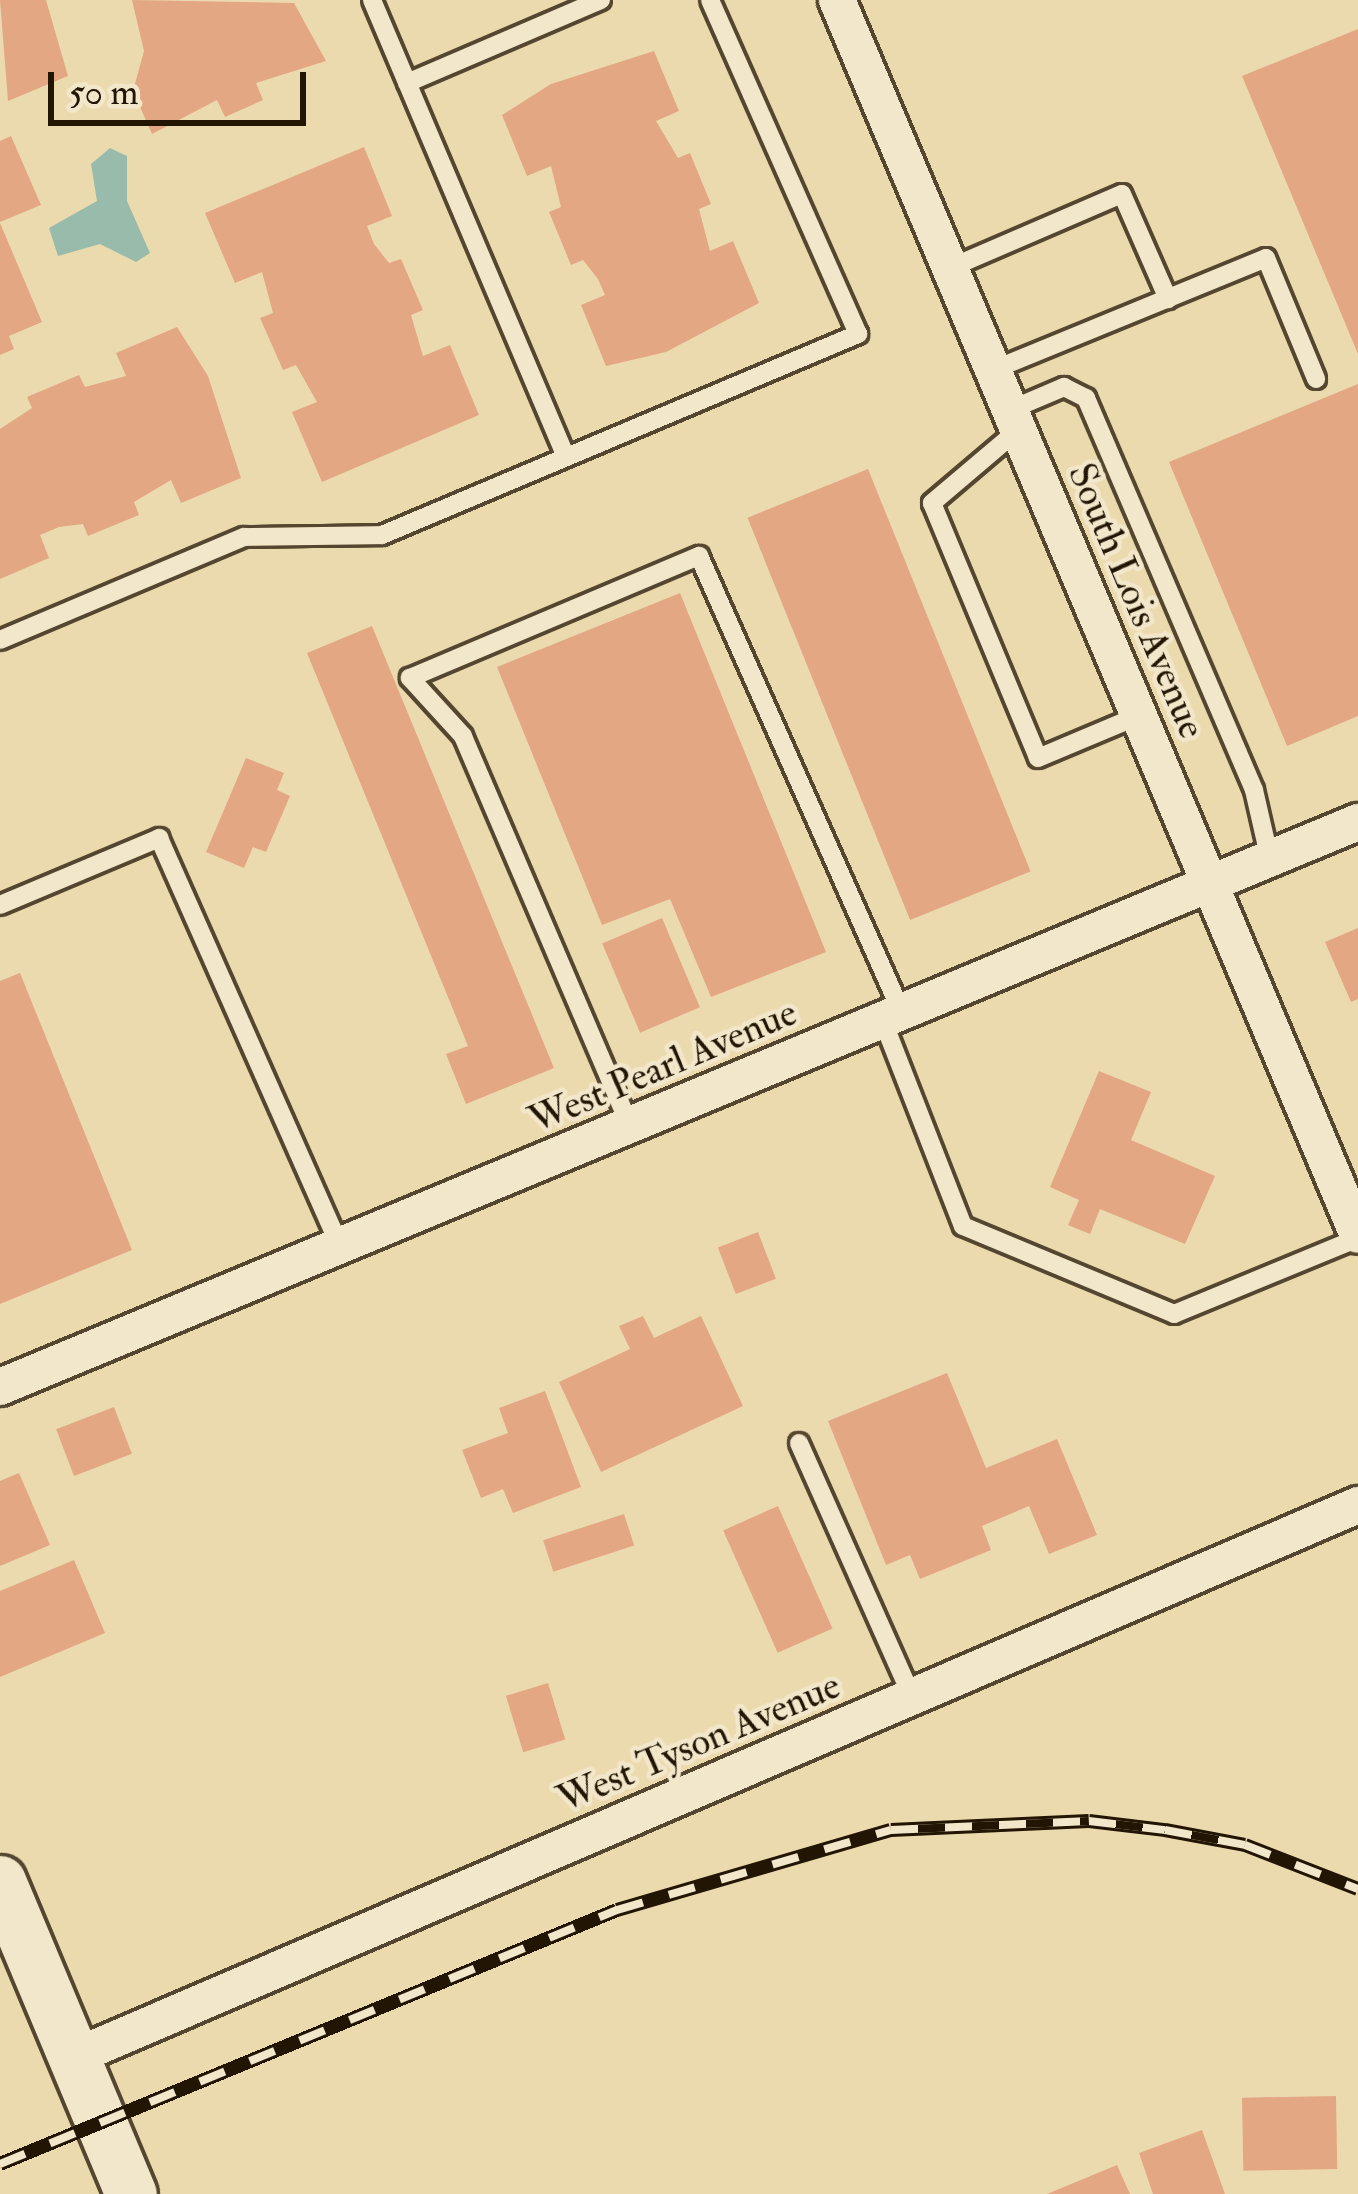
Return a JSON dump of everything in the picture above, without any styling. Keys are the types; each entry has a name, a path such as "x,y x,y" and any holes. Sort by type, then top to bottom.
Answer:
{"street":[{"name":"South Lois Avenue","path":"837,0 1358,1237"},
{"name":"West Pearl Avenue","path":"0,1387 1358,822"},
{"name":"West Tyson Avenue","path":"74,2057 1358,1505"},
{"path":"2,1890 131,2194"}],"lane":[{"path":"372,0 566,457"},
{"path":"407,83 601,0"},
{"path":"0,640 244,537 382,535 858,334 710,0"},
{"path":"950,268 1122,194 1168,298"},
{"path":"993,370 1267,258 1316,379"},
{"path":"1138,716 1038,758 932,503 1014,420 1064,387 1086,398 1254,790 1270,860"},
{"path":"630,1126 463,736 410,677 699,556 892,1017 963,1226 1174,1314 1358,1237"},
{"path":"0,905 159,838 340,1246"},
{"path":"799,1443 912,1697"}],"shaded area":[{"path":"110,148 127,156 127,201 150,253 136,262 100,244 58,256 49,228 97,201 91,164"}],"building":[{"path":"0,0 46,0 68,76 8,101"},
{"path":"132,0 294,3 326,61 256,83 263,100 225,117 217,100 152,134 133,91 144,51"},
{"path":"1358,29 1358,354 1242,76"},
{"path":"654,51 679,111 656,121 678,158 690,153 711,204 699,209 710,251 733,241 759,303 666,352 606,366 581,305 605,295 583,260 571,265 549,212 561,207 551,166 527,176 502,115 551,84"},
{"path":"11,136 41,205 0,222 0,141"},
{"path":"364,147 392,216 367,226 374,244 389,263 401,259 423,310 411,315 423,356 450,345 479,415 322,482 292,412 317,402 296,365 283,370 260,318 273,313 262,272 235,283 205,213"},
{"path":"0,223 42,322 9,336 14,349 0,355"},
{"path":"177,327 208,376 241,478 181,503 171,480 134,502 139,515 88,536 83,524 40,535 49,558 0,579 0,429 32,408 27,397 79,375 85,387 126,376 116,353"},
{"path":"1358,384 1358,716 1287,746 1169,462"},
{"path":"868,469 1031,871 910,920 747,518"},
{"path":"680,593 826,952 711,997 670,899 602,925 497,667"},
{"path":"372,626 554,1068 466,1104 446,1054 468,1046 307,653"},
{"path":"246,758 284,773 277,790 290,796 266,852 253,847 244,868 206,852"},
{"path":"662,918 700,1007 640,1033 602,943"},
{"path":"1358,928 1358,999 1351,1002 1325,942"},
{"path":"20,973 132,1250 0,1304 0,981"},
{"path":"1099,1071 1151,1092 1131,1140 1215,1176 1185,1244 1100,1209 1090,1234 1068,1225 1079,1200 1050,1187"},
{"path":"758,1232 776,1279 736,1294 718,1247"},
{"path":"643,1316 654,1338 701,1316 743,1406 601,1472 559,1382 630,1349 619,1326"},
{"path":"947,1373 986,1468 1057,1439 1097,1535 1049,1554 1029,1506 982,1526 991,1550 920,1579 910,1555 886,1565 828,1421"},
{"path":"545,1391 581,1487 513,1513 503,1489 481,1498 462,1450 508,1433 499,1408"},
{"path":"114,1407 132,1454 74,1476 56,1429"},
{"path":"19,1473 50,1545 0,1566 0,1481"},
{"path":"778,1506 833,1628 778,1653 723,1530"},
{"path":"624,1514 634,1545 553,1572 543,1540"},
{"path":"74,1560 105,1633 0,1677 0,1591"},
{"path":"548,1683 565,1739 523,1752 506,1696"},
{"path":"1336,2096 1337,2169 1243,2171 1242,2098"},
{"path":"1202,2130 1225,2194 1153,2194 1139,2153"},
{"path":"1117,2165 1130,2194 1047,2194"}],"railway":[{"path":"0,2164 617,1910 891,1830 1089,1821 1165,1830 1245,1845 1358,1889"}]}
